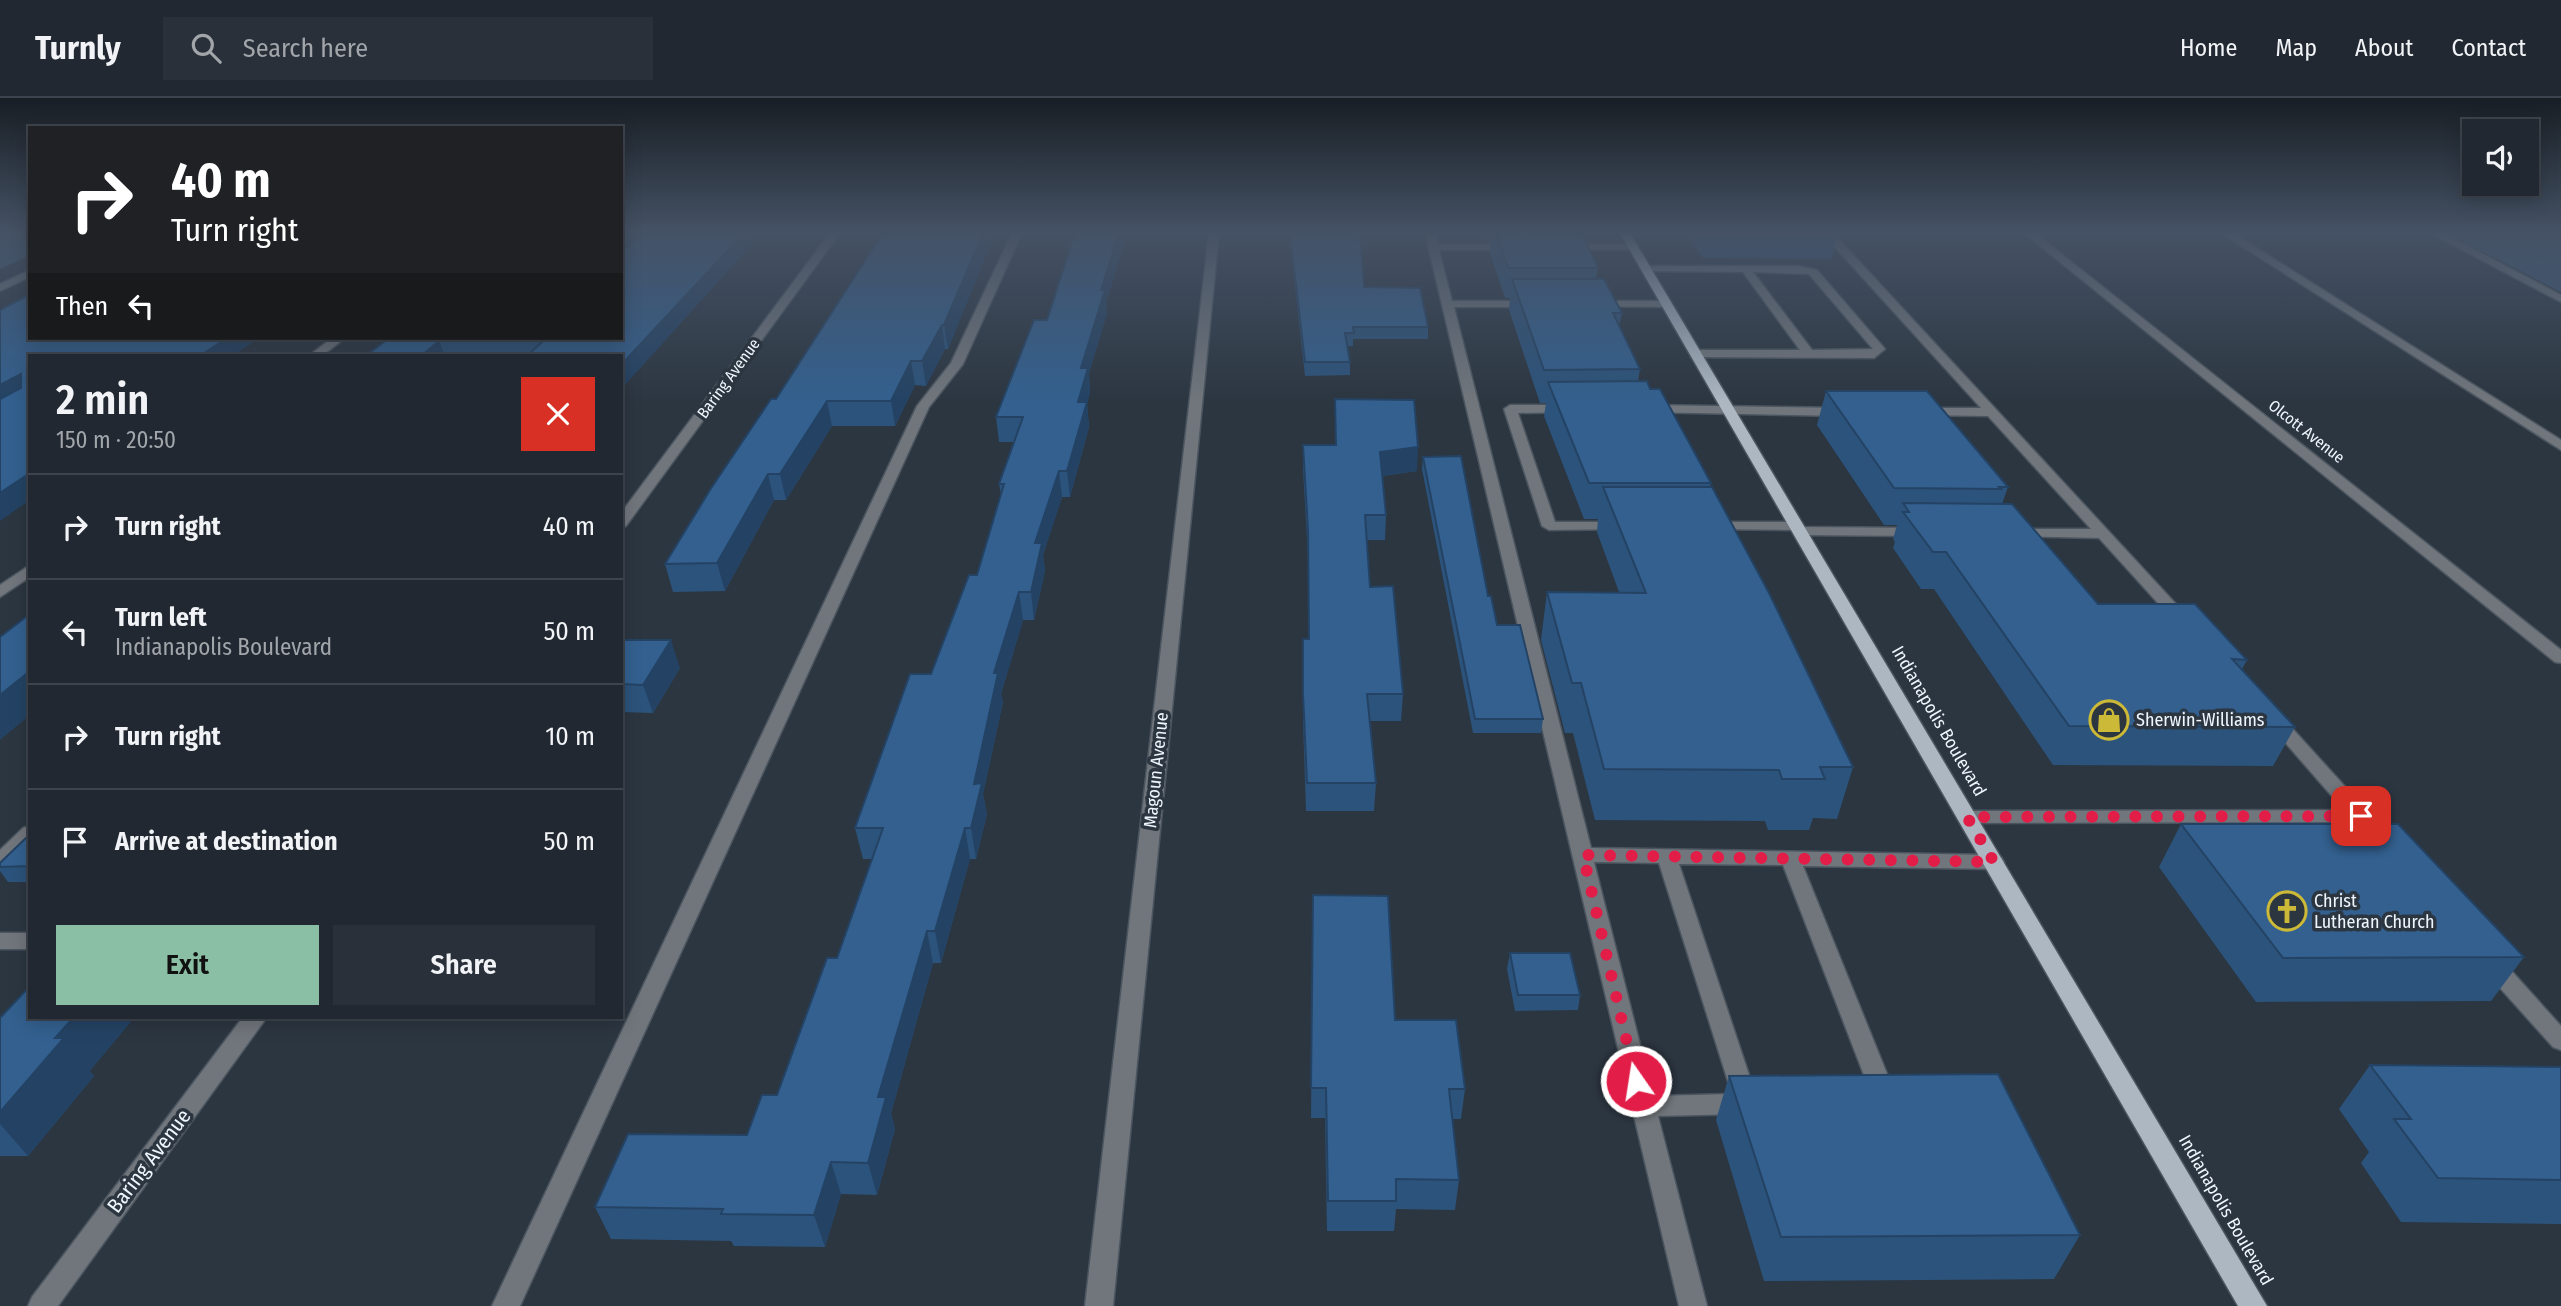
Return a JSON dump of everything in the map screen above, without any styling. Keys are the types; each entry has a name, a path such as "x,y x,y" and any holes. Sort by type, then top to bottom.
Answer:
{"main road":[{"name":"Indianapolis Boulevard","path":"1657,289 2253,1306"}],"street":[{"name":"Baring Avenue","path":"623,520 793,289"},
{"path":"506,1306 923,406 957,365 991,289"},
{"name":"Magoun Avenue","path":"1098,1306 1208,289"},
{"path":"1443,289 1693,1306"},
{"path":"1761,289 1809,354"},
{"path":"1695,354 1874,354 1879,349 1828,289"},
{"path":"1879,289 2197,635"},
{"name":"Olcott Avenue","path":"2100,289 2561,658"},
{"path":"2315,289 2561,446"},
{"path":"2543,289 2561,299"},
{"path":"1447,304 1543,304"},
{"path":"1584,304 1666,304"},
{"path":"317,354 336,340"},
{"path":"1632,409 1727,408 1859,412"},
{"path":"1578,409 1510,409 1549,526 1631,526"},
{"path":"1912,412 1991,412"},
{"path":"1686,526 1937,532"},
{"path":"1993,533 2103,534"},
{"path":"0,592 28,571"},
{"path":"2263,707 2397,857"},
{"path":"1967,817 2361,816"},
{"path":"0,862 28,835"},
{"path":"1583,855 1994,862"},
{"path":"1667,856 1746,1104"},
{"path":"1790,858 1887,1103 1861,1103"},
{"path":"0,941 28,942"},
{"path":"2479,949 2561,1041"},
{"name":"Baring Avenue","path":"42,1306 255,1019"},
{"path":"1642,1106 1772,1104"}],"building":[{"path":"623,289 691,289 623,363 623,354 529,354 543,341 439,341 423,354 368,354 386,340 623,340"},
{"path":"847,289 959,289 944,325 922,361 911,361 891,401 827,401 780,474 768,474 717,563 665,564 710,490 771,399 776,399"},
{"path":"1057,289 1105,290 1081,368 1088,368 1078,402 1087,402 1067,471 1059,471 1035,543 1042,543 1031,592 1019,592 994,673 998,673 974,784 982,783 971,828 965,828 935,931 927,931 878,1097 886,1097 868,1163 831,1162 814,1215 721,1214 723,1209 595,1207 628,1134 747,1135 762,1095 777,1095 827,958 837,958 883,828 855,828 910,674 931,674 969,575 977,575 1004,484 999,484 1023,417 996,417 1034,320 1047,320"},
{"path":"1297,289 1420,289 1428,327 1353,327 1354,333 1345,333 1350,362 1305,362"},
{"path":"1516,289 1609,289 1622,313 1613,313 1640,369 1544,370"},
{"path":"28,295 28,340 224,340 203,354 28,354 28,474 0,493 0,399 21,388 21,374 0,385 0,310"},
{"path":"1647,381 1650,389 1660,389 1711,483 1589,483 1548,382"},
{"path":"1826,391 1927,391 2008,487 1894,488"},
{"path":"1335,399 1414,400 1418,447 1380,452 1386,515 1365,515 1370,587 1393,586 1403,694 1367,694 1376,783 1307,783 1303,639 1309,639 1308,530 1303,445 1336,445"},
{"path":"1461,456 1488,596 1491,596 1497,625 1520,625 1543,719 1475,719 1423,457"},
{"path":"1603,487 1712,487 1769,593 1853,767 1820,767 1825,779 1782,779 1779,770 1604,769 1581,683 1572,683 1547,592 1646,593"},
{"path":"1903,503 2012,504 2098,604 2195,604 2247,660 2232,659 2295,727 2069,726 1946,552 1933,552 1903,512 1909,512"},
{"path":"28,616 28,673 0,695 0,637"},
{"path":"623,640 671,640 643,685 623,684"},
{"path":"2181,824 2398,824 2524,957 2283,958"},
{"path":"28,836 28,866 0,867 0,863"},
{"path":"1313,895 1388,896 1395,1020 1456,1020 1465,1089 1449,1089 1459,1180 1396,1179 1396,1201 1328,1201 1326,1088 1311,1088"},
{"path":"1510,953 1570,953 1580,995 1518,995"},
{"path":"28,988 28,1019 72,1019 55,1038 64,1038 0,1112 0,1017"},
{"path":"2370,1065 2561,1067 2561,1180 2438,1178 2394,1119 2411,1119"},
{"path":"1998,1074 2080,1235 1781,1237 1729,1076"}],"place":[{"name":"Sherwin-Williams","path":"2109,720"},
{"name":"Christ Lutheran Church","path":"2287,911"}],"route":[{"path":"1636,1081 1583,855 1994,862 1967,817 2361,816"}]}
